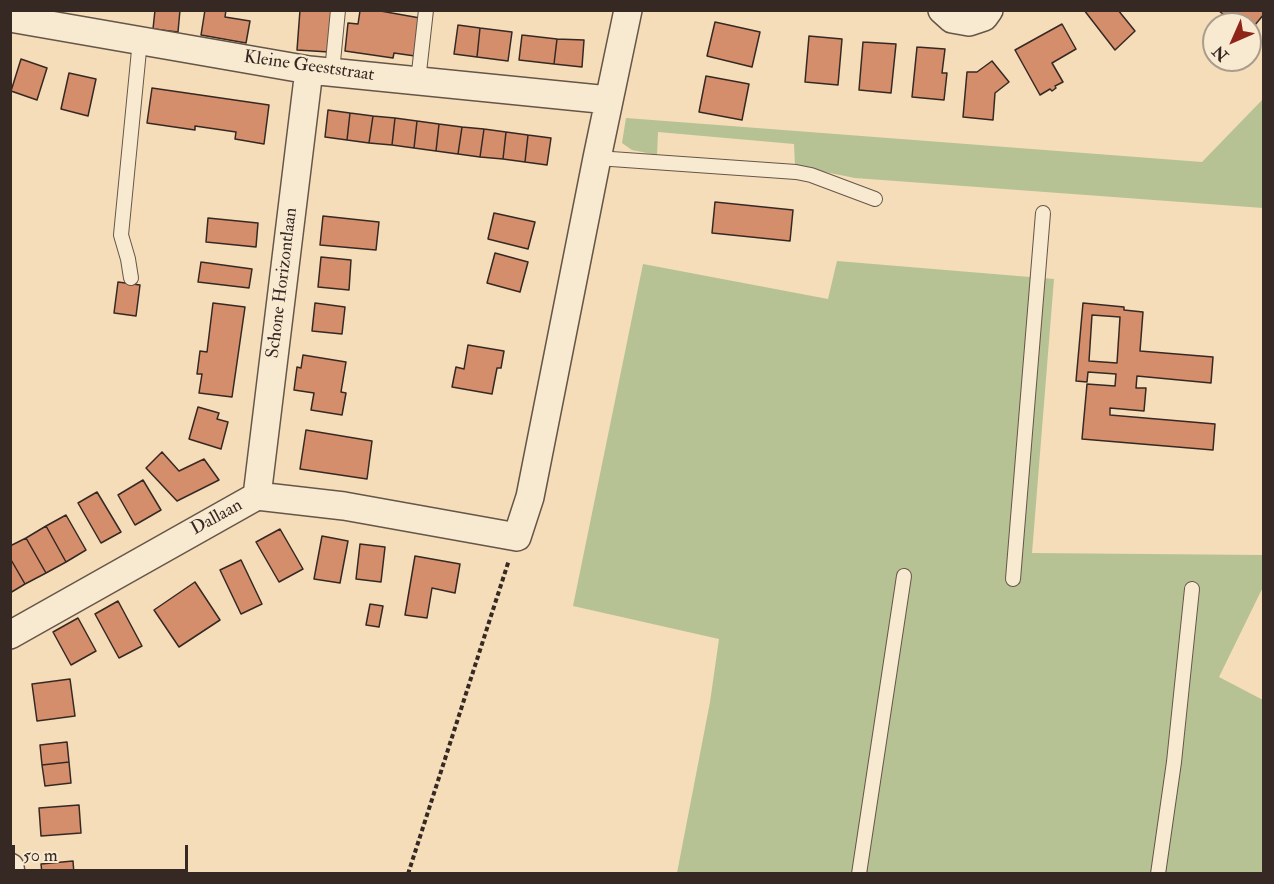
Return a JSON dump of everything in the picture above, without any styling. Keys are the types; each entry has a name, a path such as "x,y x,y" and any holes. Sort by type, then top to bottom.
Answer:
{"street":[{"path":"517,537 530,497 628,10"},
{"path":"942,10 952,19 969,22 984,17 989,10"},
{"name":"Kleine Geeststraat","path":"10,18 320,71 609,100"},
{"name":"Schone Horizontlaan","path":"257,496 320,71"},
{"name":"Dallaan","path":"10,634 257,496 344,506 517,537"},
{"path":"10,867 11,873"}],"lane":[{"path":"320,71 338,10"},
{"path":"418,81 426,10"},
{"path":"130,278 128,259 121,236 140,40"},
{"path":"597,158 796,172 811,175 875,199"},
{"path":"1013,579 1043,213"},
{"path":"859,873 904,576"},
{"path":"1158,873 1174,762 1192,589"}],"path":[{"path":"408,873 517,537"}],"green space":[{"path":"1263,99 1263,208 855,178 795,166 794,144 658,132 657,155 632,150 622,143 626,118 1202,162"},
{"path":"837,261 1054,279 1032,553 1263,555 1263,587 1219,677 1263,700 1263,873 677,873 710,702 719,639 573,606 643,264 828,299"}],"building":[{"path":"155,10 180,10 178,32 153,29"},
{"path":"205,10 226,10 225,17 250,21 246,43 201,35"},
{"path":"300,10 331,10 329,52 297,50"},
{"path":"356,10 375,10 420,18 415,56 394,53 393,58 345,51 348,23 358,24 360,11"},
{"path":"1084,10 1118,10 1135,31 1115,50"},
{"path":"1264,10 1264,14 1262,16 1262,12 1219,11"},
{"path":"715,22 760,32 752,67 707,56"},
{"path":"1062,24 1076,49 1052,63 1063,82 1055,86 1056,88 1052,91 1050,89 1040,95 1015,50"},
{"path":"458,25 480,28 477,57 454,54"},
{"path":"480,28 512,32 508,61 477,57"},
{"path":"522,35 557,39 554,64 519,60"},
{"path":"809,36 842,39 838,85 805,82"},
{"path":"557,39 584,40 582,67 554,64"},
{"path":"863,42 896,44 891,93 859,90"},
{"path":"917,47 945,49 942,73 947,73 944,100 912,97"},
{"path":"21,59 47,68 37,100 11,91"},
{"path":"992,61 1009,82 995,93 993,120 963,117 967,72 977,72"},
{"path":"69,73 96,79 88,116 61,109"},
{"path":"706,76 749,84 742,120 699,112"},
{"path":"152,88 269,105 264,144 235,139 236,132 195,126 195,130 147,123"},
{"path":"328,110 350,113 347,140 325,137"},
{"path":"350,113 373,116 369,143 347,140"},
{"path":"373,116 395,118 392,145 369,143"},
{"path":"395,118 417,121 414,148 392,145"},
{"path":"417,121 439,124 436,151 414,148"},
{"path":"439,124 462,127 458,154 436,151"},
{"path":"462,127 484,129 480,157 458,154"},
{"path":"484,129 506,132 503,159 480,157"},
{"path":"506,132 528,135 525,162 503,159"},
{"path":"528,135 551,138 547,165 525,162"},
{"path":"715,202 793,210 790,241 712,233"},
{"path":"494,213 535,222 528,249 488,239"},
{"path":"323,216 379,222 376,250 320,245"},
{"path":"208,218 258,223 256,247 206,242"},
{"path":"495,253 528,262 520,292 487,283"},
{"path":"321,257 351,260 349,290 318,287"},
{"path":"201,262 252,269 249,288 198,282"},
{"path":"118,282 140,285 136,316 114,313"},
{"path":"213,303 245,307 232,397 199,393 202,374 197,374 200,351 207,352"},
{"path":"315,303 345,307 342,334 312,331"},
{"path":"1083,303 1124,307 1124,310 1143,312 1140,351 1213,357 1211,383 1137,376 1136,388 1146,388 1144,411 1110,408 1110,415 1215,424 1213,450 1082,439 1087,384 1115,386 1116,374 1088,372 1087,382 1076,381","holes":["1092,315 1120,317 1117,363 1089,361"]},
{"path":"468,345 504,351 501,368 497,368 492,394 452,387 456,367 464,369"},
{"path":"303,355 346,362 341,392 346,393 342,415 311,410 314,393 294,390 297,367 301,368"},
{"path":"198,407 219,413 217,419 228,422 221,449 189,439"},
{"path":"306,430 372,441 367,479 300,469"},
{"path":"162,452 179,471 204,459 219,480 177,501 146,468"},
{"path":"143,480 161,510 135,525 118,495"},
{"path":"97,492 121,532 101,543 78,503"},
{"path":"66,515 86,550 66,562 46,526"},
{"path":"46,526 66,562 46,573 26,538"},
{"path":"280,529 303,569 279,582 256,542"},
{"path":"322,536 348,541 340,583 314,579"},
{"path":"26,538 46,573 25,584 10,558 10,546"},
{"path":"360,544 385,547 381,582 356,579"},
{"path":"415,556 460,564 455,593 432,588 427,618 405,615"},
{"path":"10,558 25,584 10,593"},
{"path":"241,560 262,604 241,614 220,570"},
{"path":"195,582 220,620 179,647 154,610"},
{"path":"118,601 142,646 119,658 95,614"},
{"path":"370,604 383,606 379,627 366,625"},
{"path":"78,618 96,651 71,665 53,632"},
{"path":"70,679 75,716 37,721 32,684"},
{"path":"67,742 69,762 42,765 40,745"},
{"path":"69,762 71,783 45,786 42,765"},
{"path":"79,805 81,833 41,836 39,808"},
{"path":"73,861 74,874 42,874 41,864"}]}
